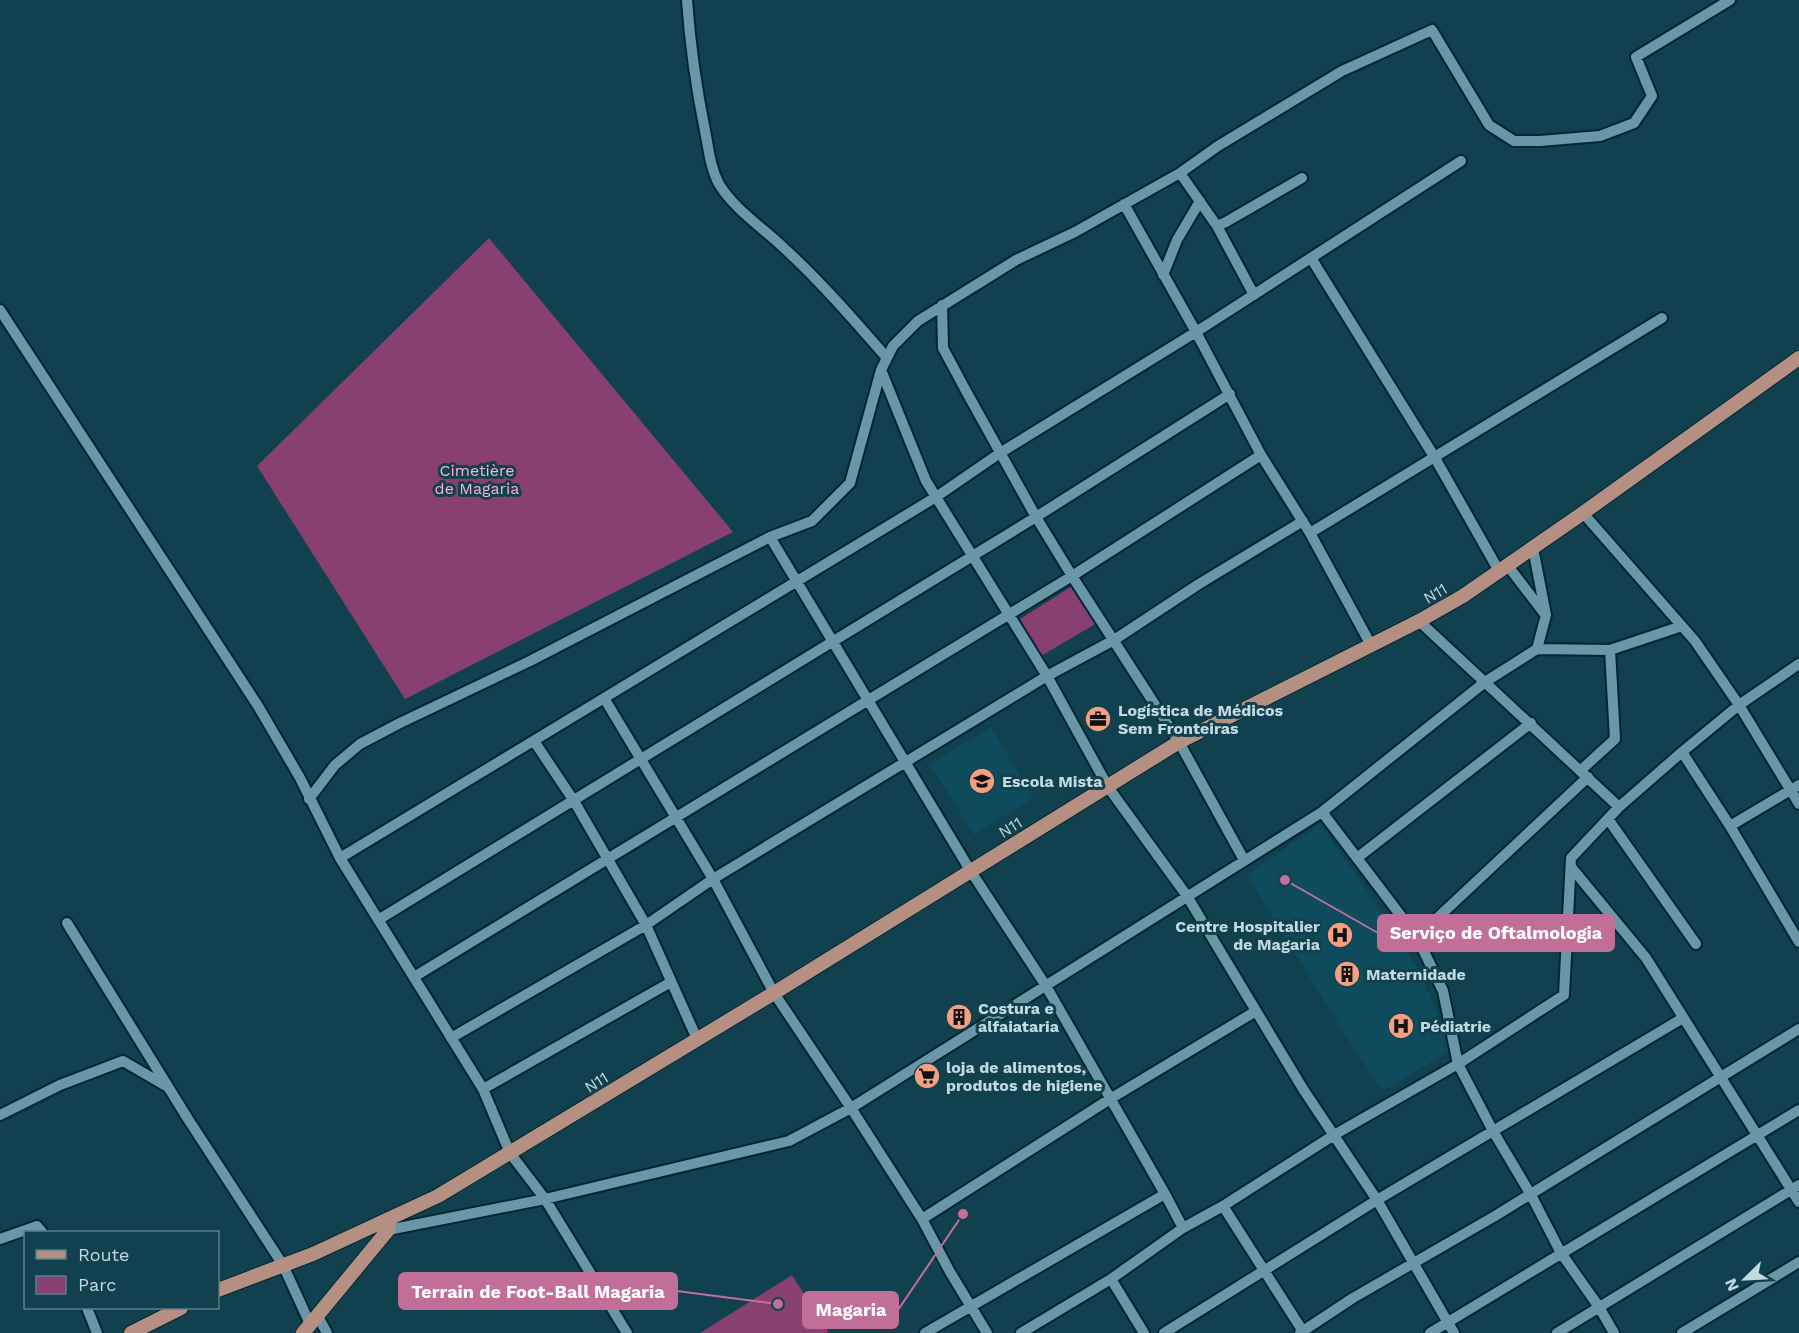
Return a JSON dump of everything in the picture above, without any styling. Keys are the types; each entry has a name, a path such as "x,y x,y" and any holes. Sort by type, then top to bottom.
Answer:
{"main road":[{"name":"N11","path":"219,1290 389,1225 774,993 1179,742 1419,621 1533,548 1799,358"},
{"path":"310,1324 389,1225"},
{"path":"131,1333 179,1309"}],"street":[{"path":"687,0 701,112 711,167 718,182 739,207 828,292 887,358"},
{"path":"309,799 335,765 360,744 530,661 770,537 812,521 850,483 881,370 893,346 918,321 1016,260 1075,232 1180,173 1218,146 1342,71 1432,30 1489,125 1514,141 1600,136 1634,123 1652,96 1636,57 1730,0"},
{"path":"340,858 936,497 1000,453 1196,332 1461,161"},
{"path":"1180,173 1217,225 1254,295"},
{"path":"1217,225 1302,178"},
{"path":"1163,274 1177,240 1200,201"},
{"path":"1124,204 1230,394 1261,455 1310,533 1371,645"},
{"path":"1311,258 1504,568 1546,615"},
{"path":"942,305 943,348 1000,453 1072,576 1179,742 1244,860"},
{"path":"0,310 258,706 300,778 340,858 483,1089 510,1153 545,1199 627,1333"},
{"path":"1310,533 1662,318"},
{"path":"881,370 926,481 1047,676 1108,787 1187,896 1303,1089 1377,1200 1454,1333"},
{"path":"378,920 973,556 1230,394"},
{"path":"414,977 1009,615 1261,455"},
{"path":"1583,513 1695,641 1795,787 1799,804"},
{"path":"452,1038 646,925 713,879 1047,676 1114,640 1199,584 1303,521"},
{"path":"770,537 970,870 1046,986 1184,1228"},
{"path":"1533,548 1546,615 1537,649"},
{"path":"1419,621 1619,807"},
{"path":"389,1225 545,1199 789,1141 851,1108 1322,812 1485,682 1537,649 1610,651 1682,626"},
{"path":"1417,937 1584,774 1615,739 1610,651"},
{"path":"1021,1333 1111,1279 1184,1228 1223,1206 1334,1135 1458,1064 1564,995 1571,858 1619,807 1682,752 1739,705 1799,664"},
{"path":"604,698 713,879 774,993 922,1219 950,1272 987,1333"},
{"path":"1357,858 1531,723"},
{"path":"534,741 574,801 646,925 697,1039"},
{"path":"1682,752 1730,826 1799,942"},
{"path":"1730,826 1795,787"},
{"path":"1322,812 1417,937 1443,991 1458,1064 1561,1253 1599,1307 1614,1333"},
{"path":"1608,819 1696,944"},
{"path":"1570,867 1646,958 1757,1136 1795,1187 1799,1202"},
{"path":"67,923 168,1088 283,1265 310,1324 327,1333"},
{"path":"483,1089 671,982"},
{"path":"922,1219 1110,1099 1256,1011"},
{"path":"1164,1333 1377,1200 1683,1018"},
{"path":"1223,1206 1302,1332 1353,1298 1531,1195 1799,1029"},
{"path":"0,1115 60,1085 123,1061 168,1088"},
{"path":"1430,1333 1799,1110"},
{"path":"1557,1333 1795,1187"},
{"path":"925,1333 1165,1194"},
{"path":"0,1239 37,1226 41,1231"},
{"path":"1682,1333 1799,1262"},
{"path":"1111,1279 1144,1333"},
{"path":"87,1309 97,1333"}],"shaded area":[{"name":"Escola Mista","path":"991,727 1033,798 974,835 930,764"},
{"name":"Centre Hospitalier de Magaria","path":"1320,824 1418,969 1436,1010 1449,1051 1383,1091 1346,1036 1247,875"}],"green space":[{"name":"Cimetière de Magaria","path":"489,238 733,532 405,699 257,466"},
{"path":"1074,585 1097,623 1041,656 1020,619"},
{"path":"792,1275 829,1333 700,1333"}],"place":[{"name":"Logística de Médicos Sem Fronteiras","path":"1098,719"},
{"name":"Escola Mista","path":"982,781"},
{"name":"Serviço de Oftalmologia","path":"1285,880"},
{"name":"Centre Hospitalier de Magaria","path":"1340,935"},
{"name":"Maternidade","path":"1347,974"},
{"name":"Costura e alfaiataria","path":"959,1017"},
{"name":"Pédiatrie","path":"1401,1026"},
{"name":"loja de alimentos, produtos de higiene","path":"927,1076"},
{"name":"Magaria","path":"963,1214"},
{"name":"Terrain de Foot-Ball Magaria","path":"778,1304"}]}
